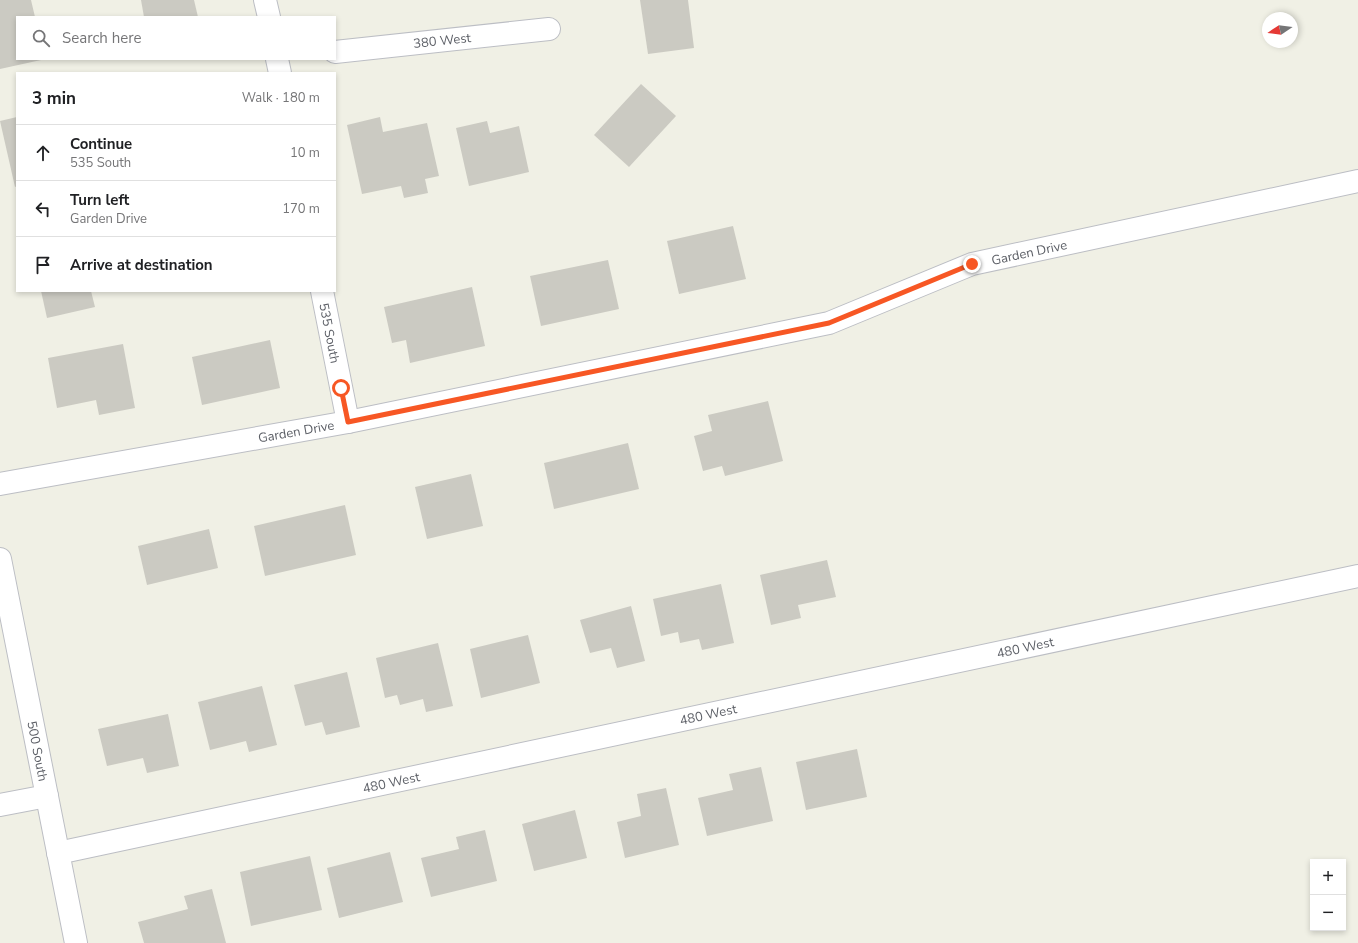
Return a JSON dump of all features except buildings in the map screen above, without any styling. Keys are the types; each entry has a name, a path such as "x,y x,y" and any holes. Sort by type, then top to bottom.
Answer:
{"street":[{"path":"265,0 269,16"},
{"name":"380 West","path":"336,52 549,29"},
{"path":"277,60 280,72"},
{"name":"Garden Drive","path":"0,484 348,422 829,323 972,264 1358,181"},
{"name":"535 South","path":"322,292 348,422"},
{"name":"500 South","path":"0,559 76,943"},
{"name":"480 West","path":"58,853 1358,576"},
{"path":"0,805 47,796"}],"route":[{"path":"341,388 348,422 829,323 972,264"}]}
